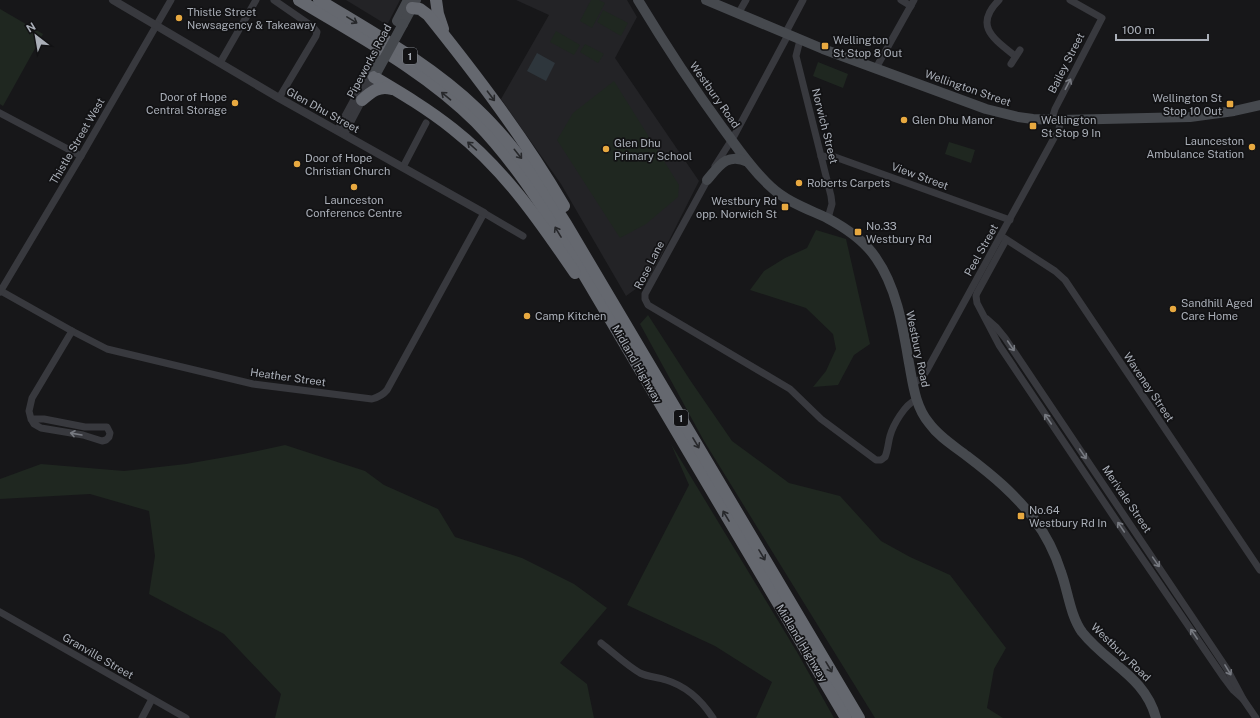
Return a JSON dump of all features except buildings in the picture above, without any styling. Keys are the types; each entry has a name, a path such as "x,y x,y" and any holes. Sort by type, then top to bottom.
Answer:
{"highway":[{"name":"Midland Highway","path":"299,0 418,74 461,109 491,138 524,179 548,214 846,718"},
{"name":"Midland Highway","path":"319,0 428,68 466,98 500,133 528,168 558,212 858,718"},
{"path":"436,0 440,21 454,47"},
{"path":"412,3 425,12 454,47 504,114 547,178 620,304 660,382"},
{"path":"374,70 395,90 453,129 484,156 512,186 540,222 635,362"},
{"path":"362,100 377,88 384,87 395,90"}],"main road":[{"name":"Westbury Road","path":"638,0 702,100 748,162 772,188 783,197 828,218 858,238 871,251 882,268 889,284 899,316 916,400 926,421 938,433 1002,483 1035,520 1055,556 1074,615 1081,631 1096,648 1137,682 1149,699 1156,718"},
{"name":"Wellington Street","path":"706,0 800,40 986,109 1018,117 1033,119 1056,119 1203,116 1260,105"},
{"name":"Pipeworks Road","path":"374,70 379,54 386,46 412,3"},
{"name":"Pipeworks Road","path":"374,70 400,22"},
{"path":"707,180 720,165 728,160 738,158 748,162"}],"street":[{"name":"Glen Dhu Street","path":"113,0 279,98 523,236"},
{"name":"Thistle Street West","path":"0,291 81,156 171,0"},
{"path":"220,63 256,0"},
{"path":"274,0 313,27 317,32 279,98"},
{"path":"738,14 746,0"},
{"name":"Rose Lane","path":"803,0 787,35 731,140 707,180 644,297 646,302 655,310 790,389 820,419 876,460 885,458 890,434 908,404 916,400"},
{"path":"876,68 912,3 901,0"},
{"path":"1000,0 988,17 988,31 998,43 1015,56"},
{"name":"Bailey Street","path":"1056,119 1055,109 1102,18 1070,0"},
{"name":"Norwich Street","path":"800,40 796,56 832,202 828,218"},
{"path":"1011,64 1020,50"},
{"name":"Pipeworks Road","path":"341,132 362,100 374,70"},
{"name":"Pipeworks Road","path":"341,132 374,70"},
{"path":"0,113 81,156"},
{"name":"Peel Street","path":"913,383 921,379 927,370 1004,238 1010,220 1059,130 1056,119"},
{"path":"403,167 426,123"},
{"name":"View Street","path":"821,156 835,157 1010,220"},
{"name":"Heather Street","path":"0,291 107,349 239,381 372,399 384,394 387,390 484,213"},
{"name":"Merivale Street","path":"1004,238 976,296 977,304 985,318 1006,338 1227,669 1243,699 1256,718"},
{"name":"Waveney Street","path":"1004,238 1055,271 1065,280 1260,570"},
{"path":"32,419 85,427 104,427 109,430 109,437 102,441 83,435 41,428 34,424 32,419 29,411 32,398 72,331"},
{"name":"Granville Street","path":"0,612 186,718"},
{"path":"601,643 639,672 648,676 673,682 686,690 699,701 713,718"},
{"path":"142,718 152,700"}],"shaded area":[{"path":"346,0 400,0 387,25"},
{"name":"Glen Dhu Primary School","path":"516,0 627,0 637,17 615,58 699,181 647,284 637,288 626,296 561,184 501,99 549,15"},
{"path":"591,0 599,0 605,3 592,28 580,21"},
{"path":"0,9 43,34 3,106 0,104"},
{"path":"603,10 628,23 621,36 597,22"},
{"path":"556,31 580,45 574,55 550,42"},
{"path":"585,44 604,54 598,63 580,52"},
{"path":"537,53 555,63 546,81 527,71"},
{"path":"818,62 848,74 843,88 813,76"},
{"path":"614,81 679,185 678,197 646,224 620,238 557,140 573,113"},
{"path":"949,142 975,150 971,163 945,154"},
{"path":"816,230 846,239 870,344 854,355 838,385 813,387 826,371 836,349 833,334 806,308 750,290 764,271 785,258 807,248"},
{"path":"648,315 732,441 789,483 840,496 881,541 910,557 950,575 1006,648 994,669 987,708 1003,718 875,718 704,441 640,324"},
{"path":"671,444 797,652 834,718 756,718 772,682 715,646 627,605 689,485"},
{"path":"285,445 365,471 384,485 438,509 455,537 522,558 574,584 607,608 560,663 587,684 594,718 275,718 281,694 224,634 149,594 155,556 149,511 90,494 0,499 0,479 41,464 124,471 186,464"}],"place":[{"name":"Thistle Street Newsagency & Takeaway","path":"179,18"},
{"name":"Wellington St Stop 8 Out","path":"825,46"},
{"name":"Door of Hope Central Storage","path":"235,103"},
{"name":"Wellington St Stop 10 Out","path":"1230,104"},
{"name":"Glen Dhu Manor","path":"904,120"},
{"name":"Wellington St Stop 9 In","path":"1033,126"},
{"name":"Launceston Ambulance Station","path":"1252,147"},
{"name":"Glen Dhu Primary School","path":"606,149"},
{"name":"Door of Hope Christian Church","path":"297,164"},
{"name":"Roberts Carpets","path":"799,183"},
{"name":"Launceston Conference Centre","path":"354,187"},
{"name":"Westbury Rd opp. Norwich St","path":"785,207"},
{"name":"No.33 Westbury Rd","path":"858,232"},
{"name":"Sandhill Aged Care Home","path":"1173,309"},
{"name":"Camp Kitchen","path":"527,316"},
{"name":"No.64 Westbury Rd In","path":"1021,516"}]}
